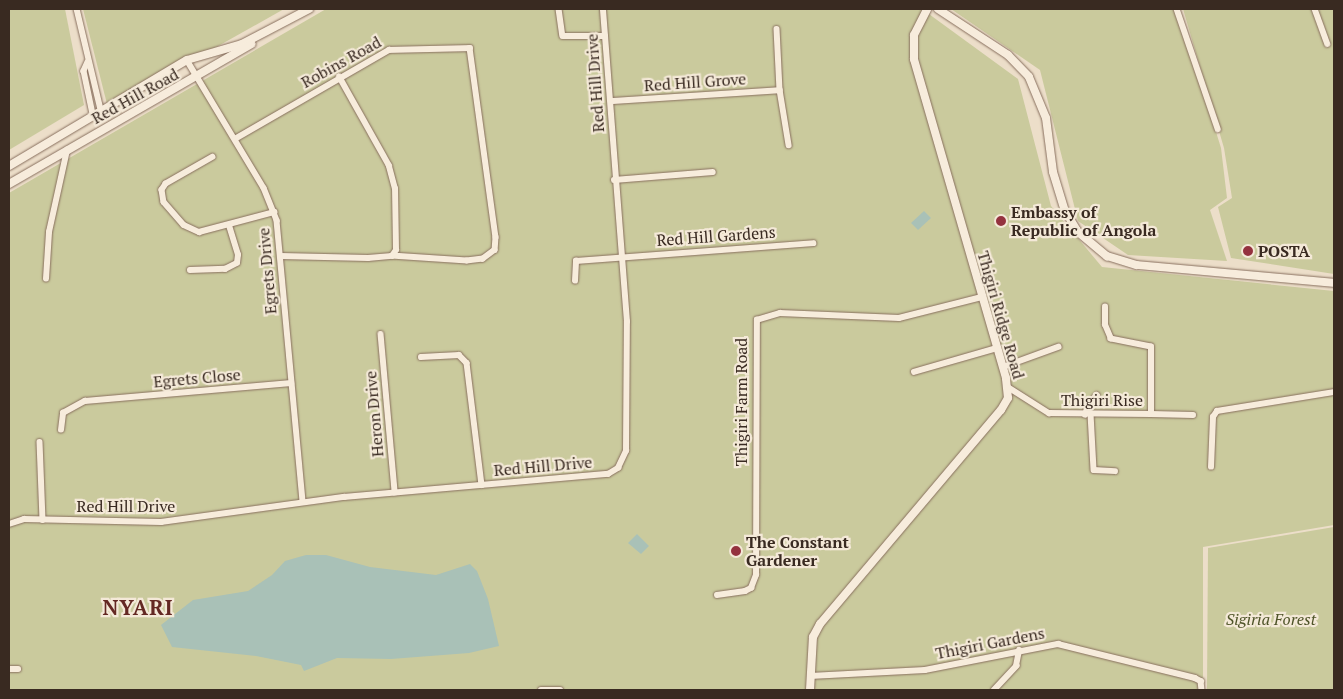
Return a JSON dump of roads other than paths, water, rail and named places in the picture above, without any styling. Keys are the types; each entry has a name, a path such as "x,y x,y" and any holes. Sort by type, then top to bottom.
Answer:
{"main road":[{"name":"Red Hill Road","path":"9,184 198,76 309,9"},
{"name":"Thigiri Ridge Road","path":"810,690 812,637 820,624 1002,410 1008,387 914,59 914,35 927,9"},
{"path":"938,9 1008,54 1029,77 1046,118 1056,188 1064,210 1078,232 1106,256 1137,265 1334,283"},
{"name":"Red Hill Road","path":"9,166 93,114 187,60 242,44 273,29"}],"street":[{"path":"77,9 88,62 101,110"},
{"path":"559,9 563,36 605,36"},
{"name":"Red Hill Drive","path":"9,524 24,519 161,522 304,502 394,492 608,474 620,465 626,451 627,322 614,180 612,101 603,9"},
{"path":"1177,9 1218,129"},
{"path":"1315,9 1328,44"},
{"path":"777,29 780,90 789,145"},
{"name":"Robins Road","path":"235,139 339,77 396,48 464,46 470,48 473,55 476,77 495,250 483,259 467,261 392,256"},
{"name":"Egrets Drive","path":"187,60 235,139 274,212 304,502"},
{"path":"88,62 84,71 93,114"},
{"path":"280,256 392,256 396,250 395,189 389,166 339,77"},
{"name":"Red Hill Grove","path":"612,101 780,90"},
{"path":"46,279 49,232 67,150"},
{"path":"213,157 166,184 162,196 192,231 229,225 274,212"},
{"path":"614,180 713,172"},
{"path":"190,270 225,269 237,263 238,255 229,225"},
{"name":"Red Hill Gardens","path":"575,281 576,261 813,243"},
{"name":"Thigiri Farm Road","path":"717,595 745,591 751,588 756,575 757,320 780,313 900,318 982,297"},
{"name":"Thigiri Rise","path":"1008,387 1049,413 1088,415 1151,414 1151,347 1111,339 1105,325 1105,308"},
{"name":"Heron Drive","path":"381,334 394,492"},
{"path":"1003,367 1058,347"},
{"path":"914,372 997,348"},
{"path":"421,356 459,355 467,363 482,485"},
{"name":"Egrets Close","path":"61,430 63,413 68,407 85,401 291,384"},
{"path":"1211,467 1212,417 1217,411 1334,392"},
{"path":"1097,395 1088,405 1094,470 1115,472"},
{"path":"1151,414 1193,415"},
{"path":"40,442 43,520"},
{"name":"Thigiri Gardens","path":"810,676 925,670 1019,650 1065,645 1201,681 1202,690"},
{"path":"994,690 1016,666 1019,650"},
{"path":"9,669 18,669"},
{"path":"541,690 560,690"}],"place":[{"name":"Embassy of Republic of Angola","path":"1001,221"},
{"name":"POSTA","path":"1248,251"},
{"name":"The Constant Gardener","path":"736,551"}],"district":[{"name":"NYARI","path":"138,607"}],"park label":[{"name":"Sigiria Forest","path":"1271,619"}]}
